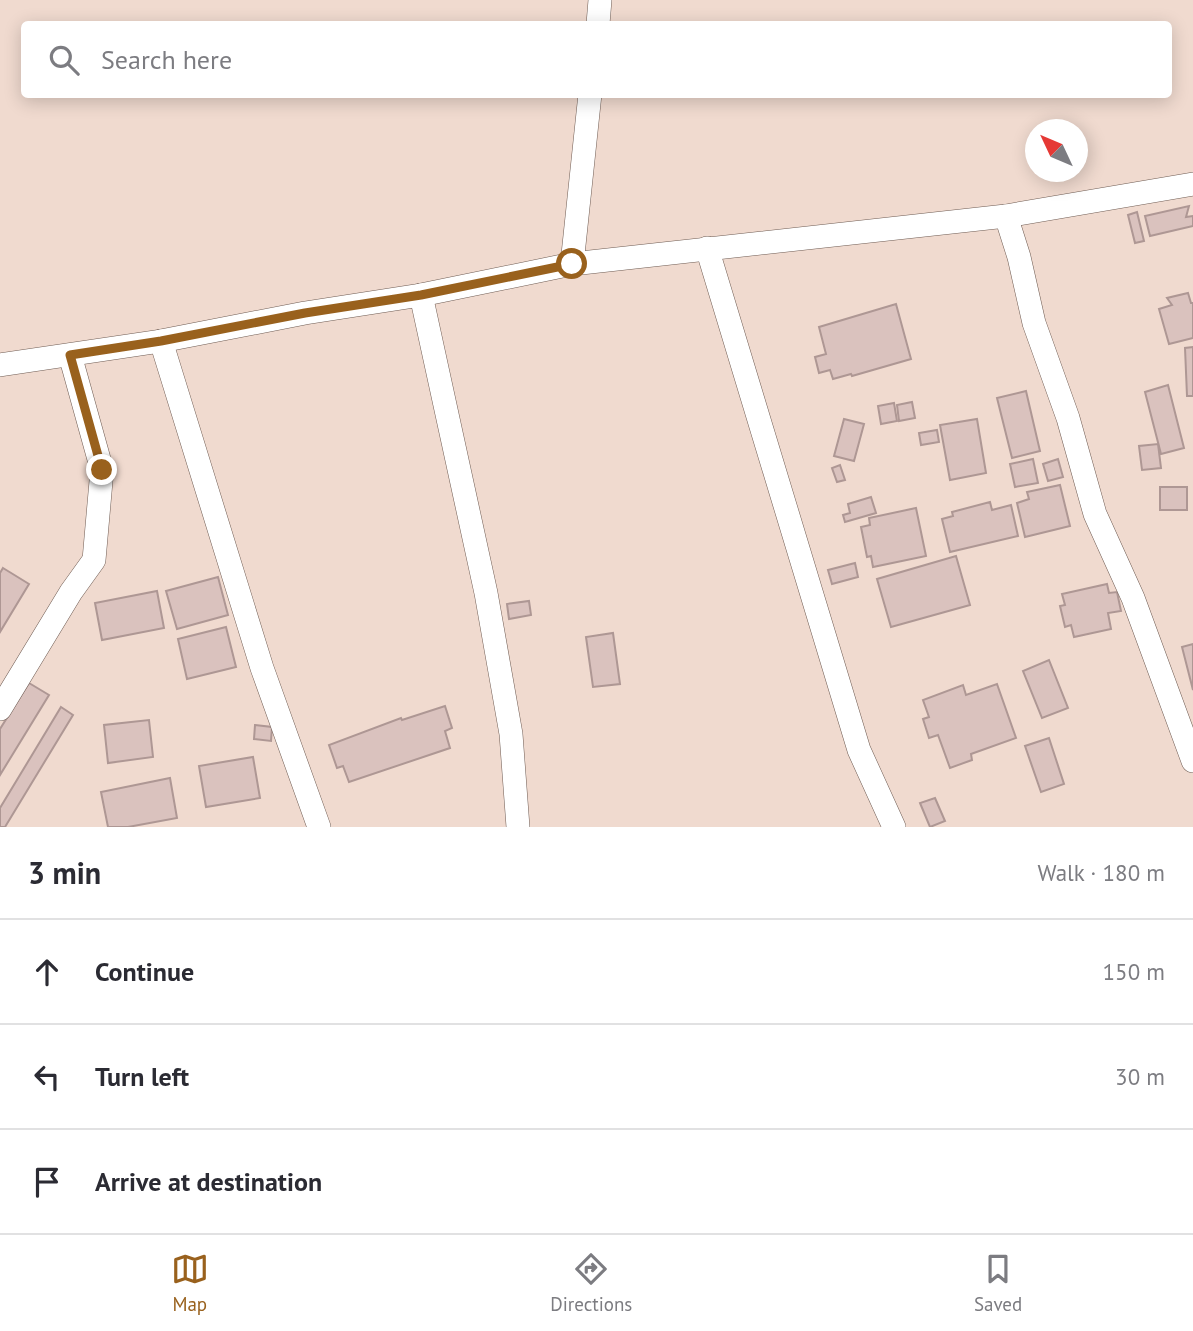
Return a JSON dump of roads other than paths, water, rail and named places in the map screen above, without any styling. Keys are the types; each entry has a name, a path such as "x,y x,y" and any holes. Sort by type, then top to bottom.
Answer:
{"street":[{"path":"598,21 600,0"},
{"path":"572,264 590,98"},
{"path":"0,365 161,341 305,313 421,295 572,264 1006,216 1193,184"},
{"path":"1006,216 1019,257 1034,323 1068,418 1095,514 1133,598 1193,761"},
{"path":"707,248 859,750 894,827"},
{"path":"421,295 486,593 510,734 518,827"},
{"path":"161,341 262,668 319,827"},
{"path":"0,709 71,592 94,560 102,470 70,355"}]}
